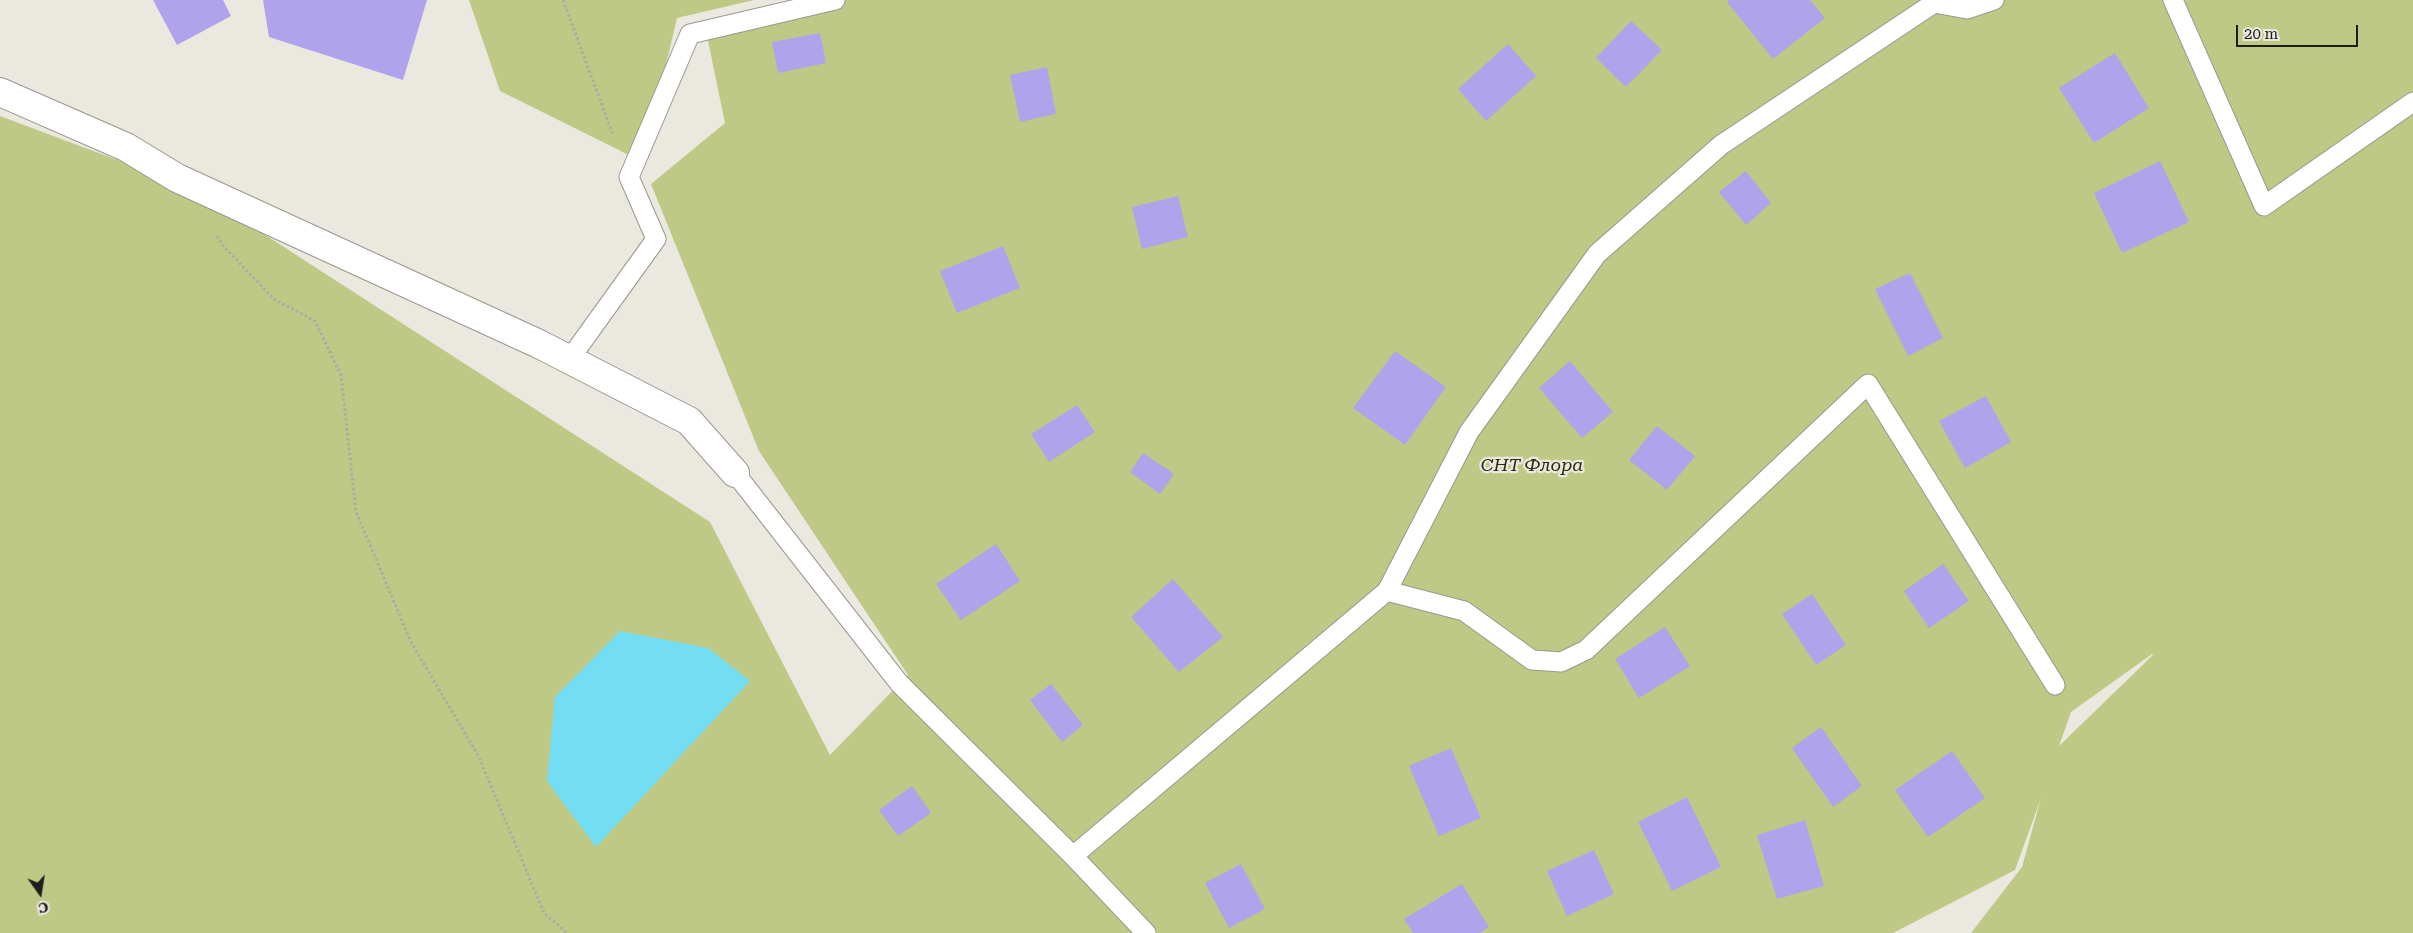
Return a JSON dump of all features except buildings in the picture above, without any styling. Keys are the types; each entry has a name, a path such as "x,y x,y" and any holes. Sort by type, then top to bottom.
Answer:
{"street":[{"path":"0,92 126,147 177,178 568,360 689,421 735,473"}],"lane":[{"path":"568,360 656,239 629,178 690,34 835,0"},
{"path":"1073,856 1387,591 1468,432 1597,254 1721,145 1934,3 1968,9 1994,0"},
{"path":"2173,0 2264,206 2413,102"},
{"path":"1387,591 1464,611 1532,660 1561,662 1586,650 1868,384 2054,685"},
{"path":"735,473 899,683 1073,856 1146,933"}],"path":[{"path":"562,0 629,178"},
{"path":"214,233 225,248 274,299 315,321 341,375 356,512 411,642 479,757 544,913 567,933"}],"green space":[{"path":"469,0 754,0 677,18 643,162 500,91"},
{"name":"СНТ Флора","path":"824,0 2413,0 2413,933 1971,933 2022,867 2041,798 2015,870 1893,933 0,933 0,116 112,158 177,178 710,522 830,755 908,675 759,451 651,184 725,123 706,31","holes":["2153,655 2059,746 2071,712"]}],"water":[{"path":"620,631 708,648 750,681 596,847 547,781 555,697"}]}
